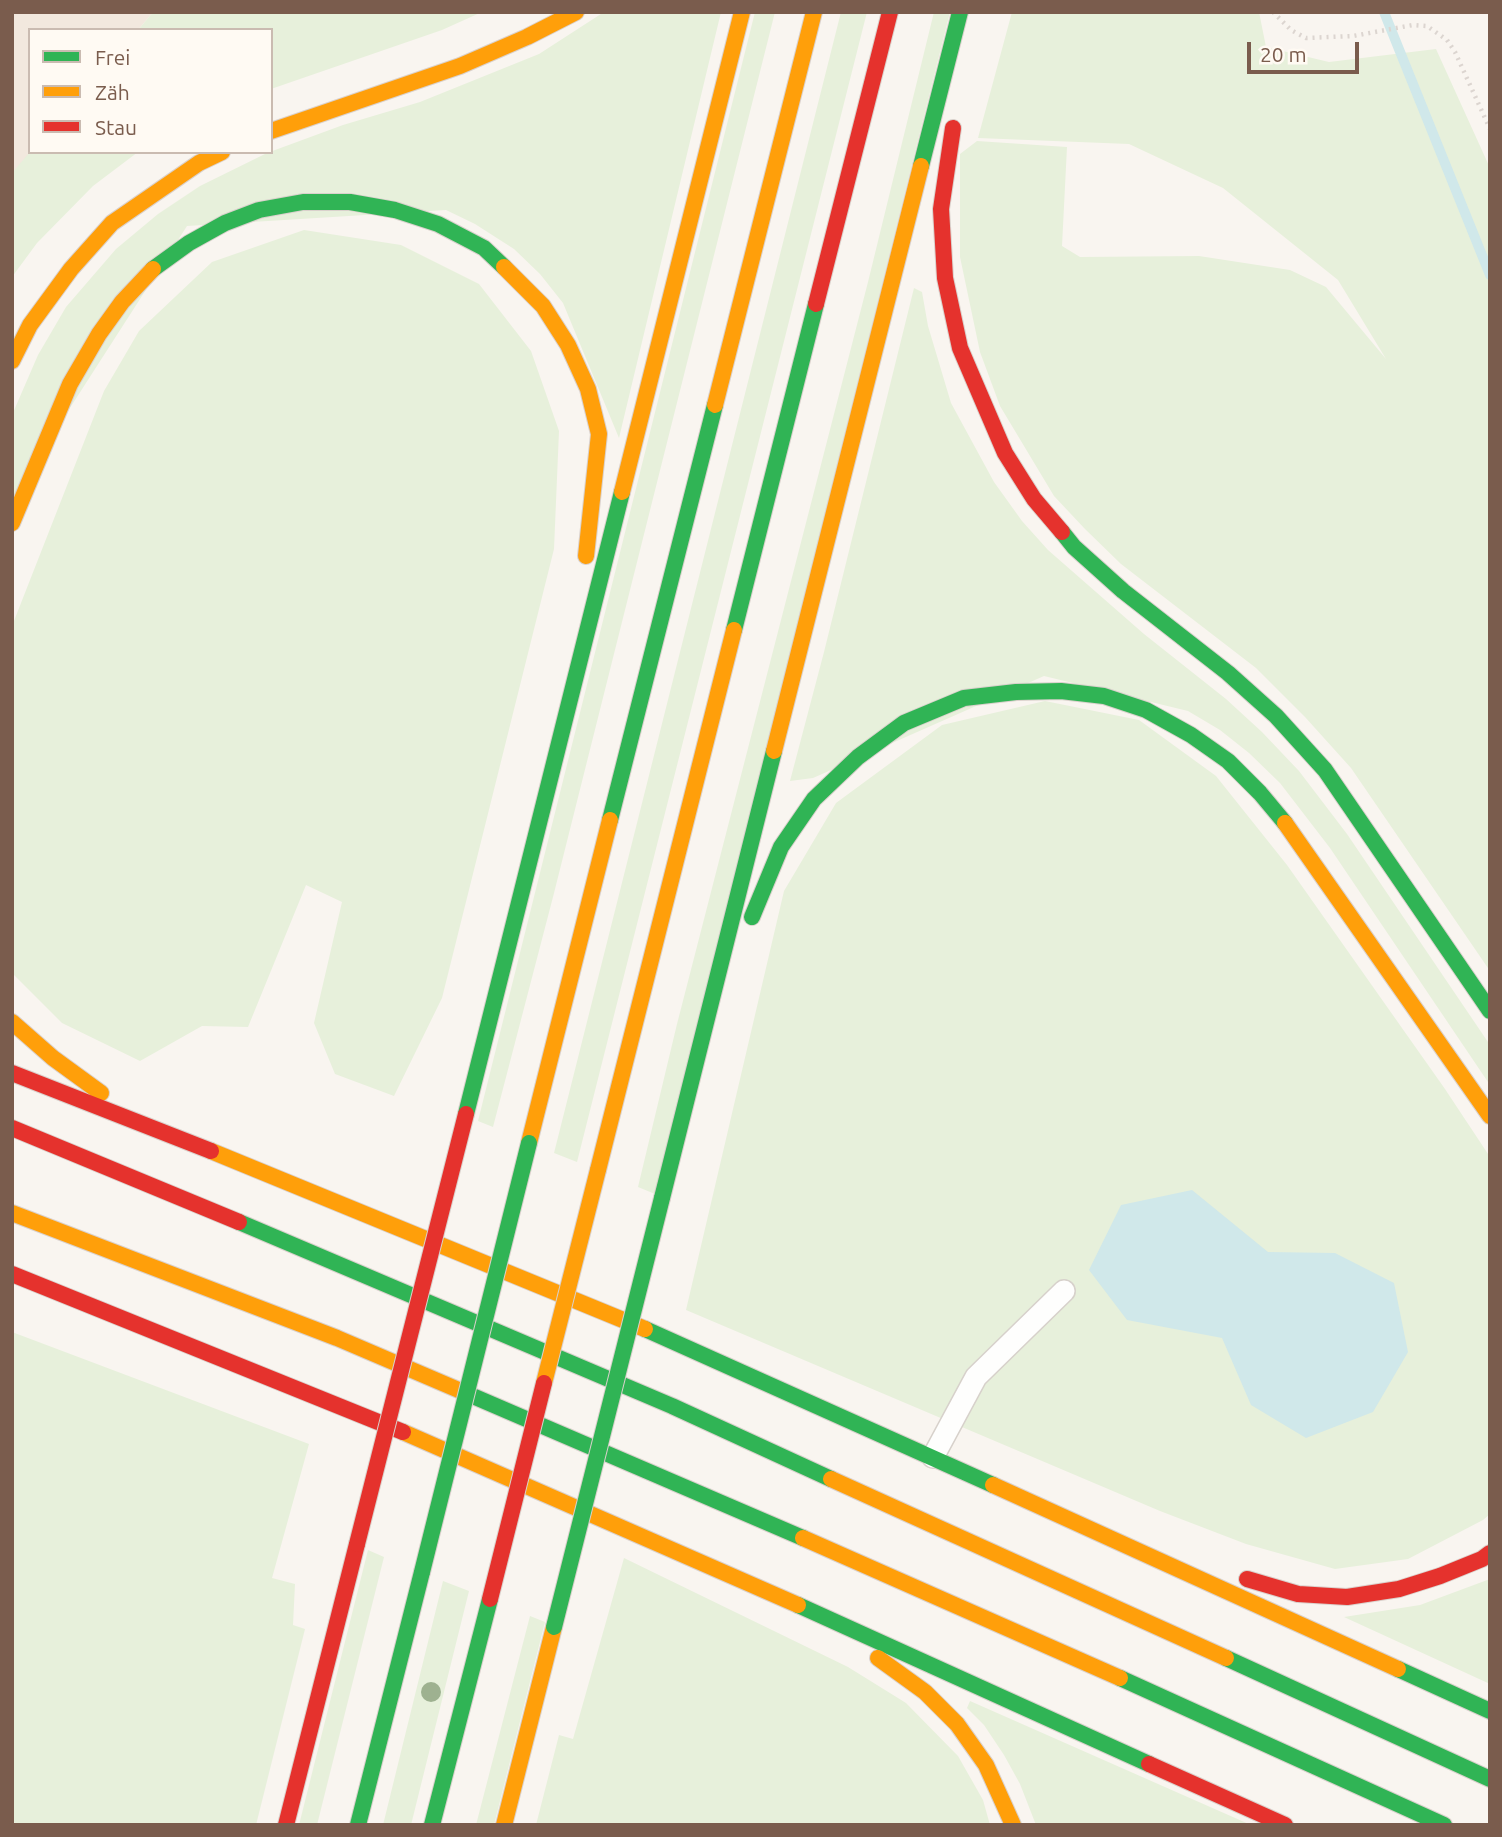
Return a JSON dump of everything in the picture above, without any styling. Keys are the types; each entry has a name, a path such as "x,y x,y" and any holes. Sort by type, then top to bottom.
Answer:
{"highway":[{"path":"273,130 460,66 576,12"},
{"path":"286,1825 742,12"},
{"path":"358,1825 814,12"},
{"path":"432,1825 890,12"},
{"path":"504,1825 960,12"},
{"path":"966,54 973,12"},
{"path":"956,109 941,209 945,278 960,348 1005,453 1034,499 1074,547 1123,591 1228,673 1276,716 1325,771 1490,1011"},
{"path":"12,360 30,325 71,269 112,223 188,170 218,154"},
{"path":"12,523 70,384 99,334 122,302 151,270 189,243 225,223 259,210 303,202 349,202 395,210 438,224 484,248 543,306 568,345 588,389 599,434 572,691"},
{"path":"696,1059 781,847 814,799 858,757 904,723 964,698 1016,692 1061,691 1104,696 1146,710 1191,735 1236,769 1298,839 1490,1116"},
{"path":"12,1021 53,1058 142,1124"},
{"path":"12,1073 680,1343 1490,1711"},
{"path":"12,1128 672,1406 1490,1779"},
{"path":"12,1213 337,1338 627,1460 1444,1825"},
{"path":"12,1274 340,1405 721,1570 1285,1825"},
{"path":"1083,1526 1298,1594 1347,1597 1399,1589 1430,1580 1482,1559 1490,1553"},
{"path":"721,1570 882,1660 925,1692 957,1724 986,1765 1013,1825"}],"lane":[{"path":"933,1457 976,1377 1063,1292"}],"path":[{"path":"1273,12 1291,30 1306,38 1353,36 1396,28 1427,26 1447,40 1490,129"}],"shaded area":[{"path":"12,12 153,12 140,28 28,28 28,154 30,154 12,174"}],"green space":[{"path":"153,12 482,12 442,30 273,88 273,28 140,28"},
{"path":"604,12 721,12 619,438 563,303 540,274 514,249 475,224 446,210 187,226 12,498 12,415 38,355 66,307 116,249 158,214 200,186 265,154 273,154 273,151 343,125 420,102 539,54"},
{"path":"755,12 775,12 493,1127 478,1121"},
{"path":"841,12 867,12 577,1162 554,1153"},
{"path":"934,12 950,12 655,1194 638,1187"},
{"path":"1012,12 1259,12 1266,47 1329,62 1436,49 1490,168 1490,971 1351,768 1256,668 1121,564 1085,529 1054,496 1000,406 980,352 960,257 960,154 977,141 1067,147 1062,246 1080,257 1199,256 1290,270 1326,287 1386,359 1338,280 1223,188 1129,144 978,138"},
{"path":"28,154 135,154 93,186 37,243 12,277 12,173"},
{"path":"304,230 401,245 479,284 531,351 559,431 554,549 442,998 394,1096 335,1074 314,1023 342,902 306,885 248,1027 202,1026 140,1061 62,1023 12,973 12,626 104,391 139,331 212,262"},
{"path":"914,288 922,292 928,326 951,403 994,482 1022,521 1048,550 1144,634 1226,699 1299,771 1347,834 1490,1045 1490,1085 1330,848 1280,783 1220,730 1188,711 1044,676 813,778 790,781"},
{"path":"1045,701 1139,720 1216,776 1287,865 1490,1157 1490,1514 1408,1559 1335,1569 1246,1544 1160,1511 686,1310 784,891 836,803 942,725"},
{"path":"12,1332 309,1444 272,1578 295,1584 293,1625 305,1629 256,1825 12,1825"},
{"path":"368,1550 384,1557 317,1825 299,1825"},
{"path":"624,1558 848,1667 906,1703 958,1756 983,1800 990,1825 536,1825 559,1735 573,1739"},
{"path":"1490,1579 1490,1684 1344,1617 1420,1605"},
{"path":"443,1581 469,1591 411,1825 383,1825"},
{"path":"530,1616 545,1622 494,1825 476,1825"},
{"path":"970,1701 1251,1825 1036,1825 1020,1784 1004,1755 984,1725 967,1708"}],"water":[{"path":"1192,1190 1268,1252 1335,1253 1394,1283 1408,1352 1373,1412 1306,1438 1251,1405 1222,1338 1127,1320 1089,1270 1121,1205"}],"waterway":[{"path":"1384,12 1490,275"}],"traffic: fast":[{"path":"921,166 960,12"},
{"path":"153,269 189,243 225,223 259,210 303,202 350,202 395,210 438,224 484,248 504,267"},
{"path":"734,630 816,304"},
{"path":"610,820 715,405"},
{"path":"466,1114 622,492"},
{"path":"1062,532 1074,547 1123,591 1228,673 1276,716 1325,770 1490,1011"},
{"path":"752,917 781,847 814,799 858,757 904,723 964,698 1016,692 1061,691 1104,696 1146,710 1191,735 1228,761 1285,823"},
{"path":"662,1198 774,751"},
{"path":"422,1572 529,1143"},
{"path":"554,1627 662,1198"},
{"path":"239,1222 672,1406 831,1479"},
{"path":"645,1329 993,1485"},
{"path":"461,1391 803,1538"},
{"path":"358,1825 422,1572"},
{"path":"432,1825 490,1599"},
{"path":"798,1605 1149,1764"},
{"path":"1226,1658 1490,1779"},
{"path":"1398,1669 1490,1711"},
{"path":"1120,1678 1444,1825"}],"traffic: slow":[{"path":"273,130 460,66 576,12"},
{"path":"622,492 742,12"},
{"path":"715,405 814,12"},
{"path":"12,361 30,325 71,269 112,223 199,163 218,154"},
{"path":"774,751 921,166"},
{"path":"504,267 543,306 568,345 588,389 599,434 586,556"},
{"path":"12,523 70,384 99,334 122,302 153,269"},
{"path":"598,1170 734,630"},
{"path":"529,1143 610,820"},
{"path":"1285,823 1490,1116"},
{"path":"12,1022 53,1058 101,1093"},
{"path":"211,1151 645,1329"},
{"path":"544,1383 598,1170"},
{"path":"12,1213 337,1338 461,1391"},
{"path":"403,1432 798,1605"},
{"path":"831,1479 1226,1658"},
{"path":"993,1485 1398,1669"},
{"path":"803,1538 1120,1678"},
{"path":"504,1825 554,1627"},
{"path":"878,1658 925,1692 957,1724 986,1765 1013,1825"}],"traffic: jam":[{"path":"816,304 890,12"},
{"path":"953,128 941,209 945,278 960,348 1005,453 1034,499 1062,532"},
{"path":"12,1073 211,1151"},
{"path":"357,1544 466,1114"},
{"path":"12,1128 239,1222"},
{"path":"12,1274 403,1432"},
{"path":"490,1599 544,1383"},
{"path":"286,1825 357,1544"},
{"path":"1247,1579 1298,1594 1347,1597 1399,1589 1440,1576 1482,1559 1490,1553"},
{"path":"1149,1764 1285,1825"}]}
